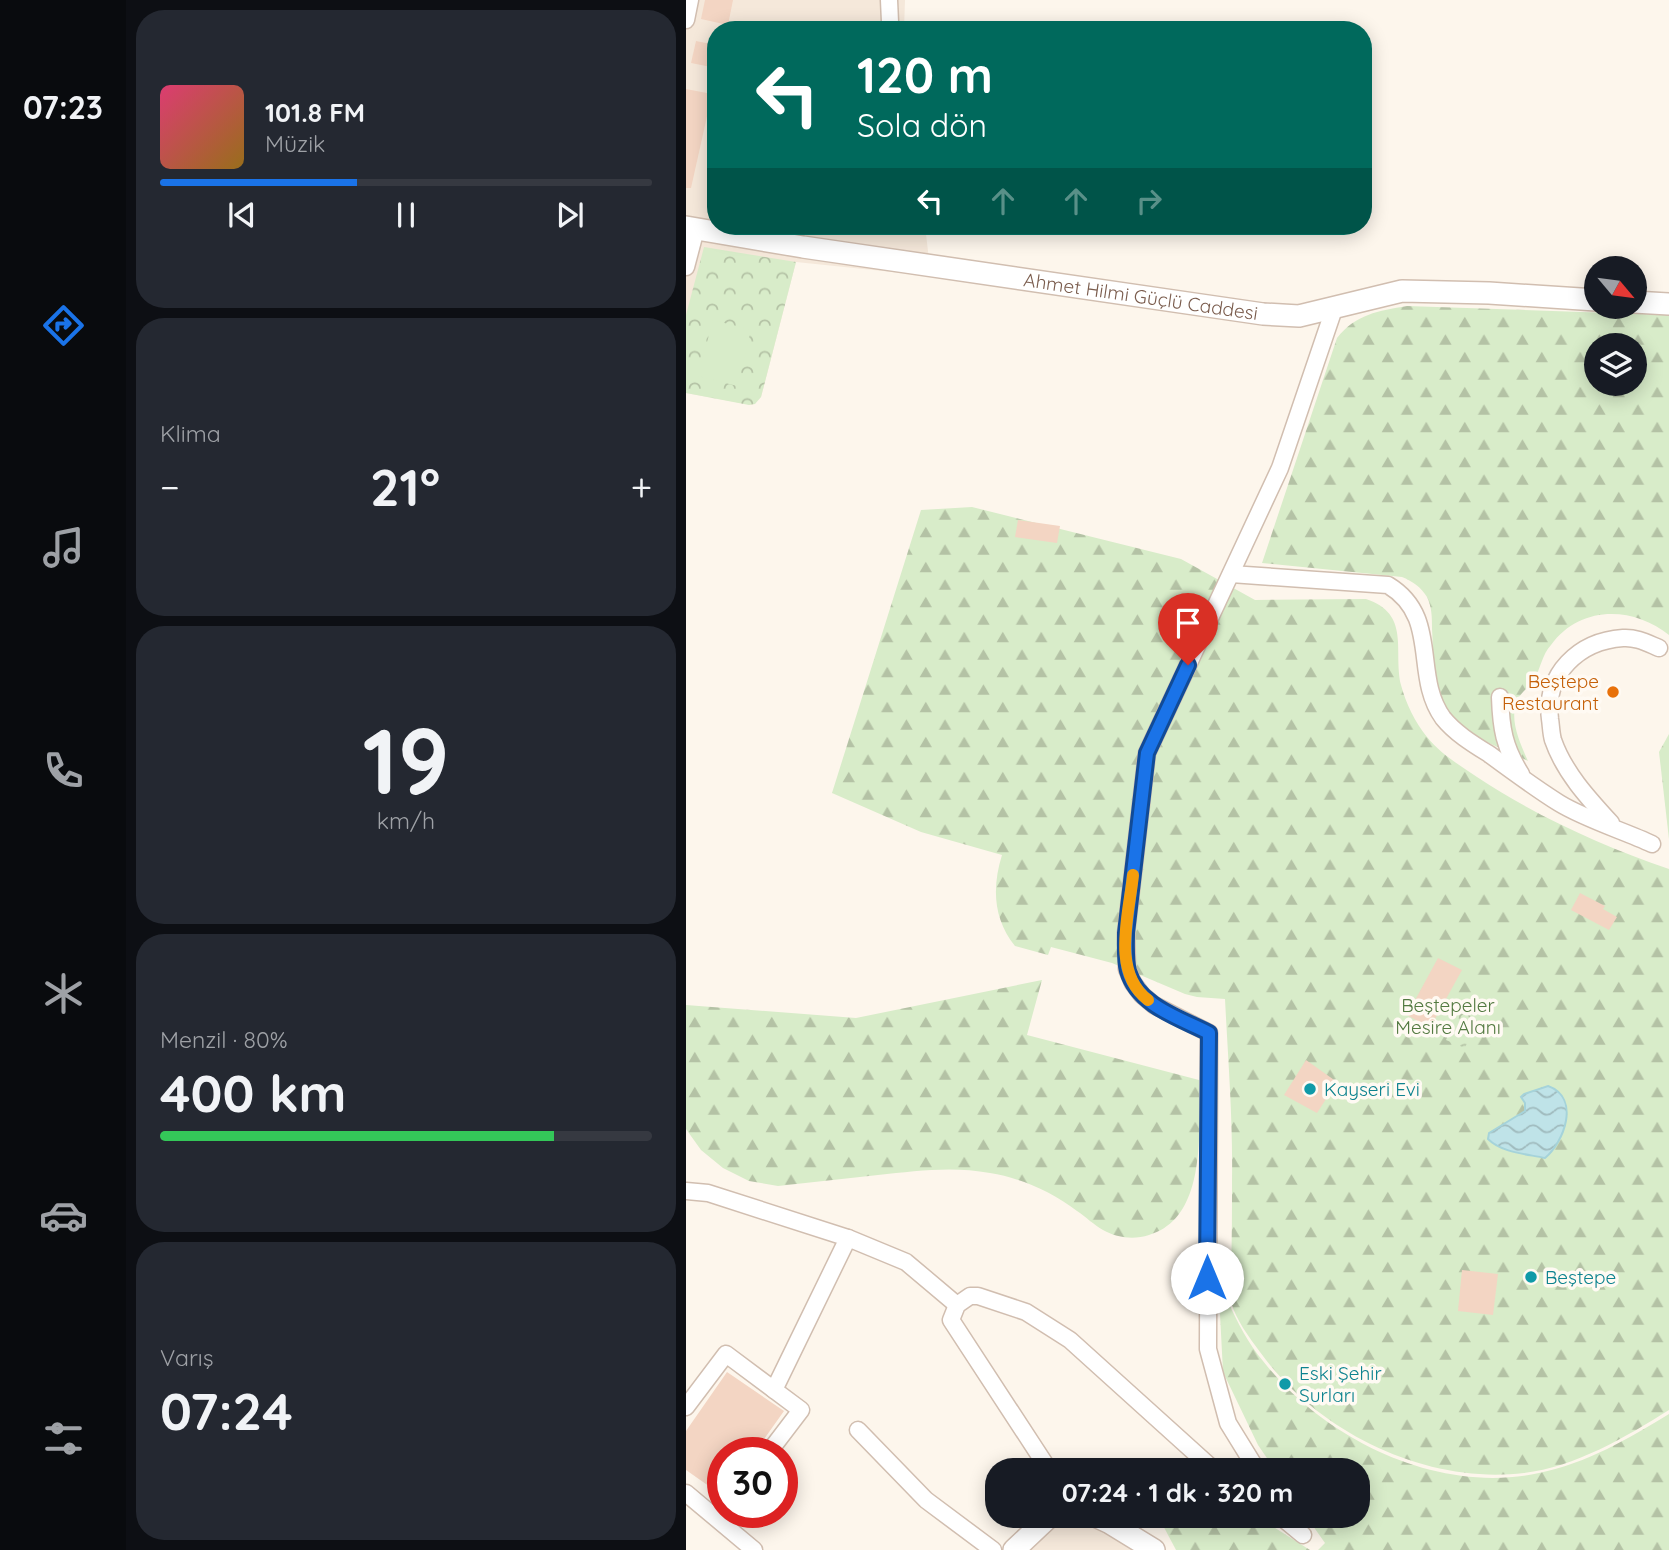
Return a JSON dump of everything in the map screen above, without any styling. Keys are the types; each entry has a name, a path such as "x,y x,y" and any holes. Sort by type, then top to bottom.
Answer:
{"street":[{"path":"686,20 690,0"},
{"path":"889,0 890,21"},
{"path":"686,267 691,228"},
{"name":"Ahmet Hilmi Güçlü Caddesi","path":"732,235 1263,314 1299,316 1402,291 1584,299"},
{"path":"1647,303 1669,304"},
{"path":"1250,1458 1228,1423 1208,1349 1209,1033 1154,1005 1142,995 1127,969 1126,945 1147,753 1280,468 1334,309"},
{"path":"1231,575 1388,585 1412,604 1418,617 1433,701 1444,719 1460,734 1561,805 1653,844"},
{"path":"1616,828 1578,788 1553,739 1549,710 1552,686 1567,662 1580,651 1596,644 1623,638 1642,640 1659,648"},
{"path":"1500,697 1500,726 1509,755 1525,780"},
{"path":"686,1191 708,1193 848,1238 906,1262 957,1305"},
{"path":"774,1390 848,1238"},
{"path":"1041,1458 951,1320 957,1305 970,1296 978,1296 1026,1312 1070,1340 1201,1458"},
{"path":"686,1407 726,1354 801,1410 780,1437"},
{"path":"858,1430 926,1500 992,1550"},
{"path":"686,1493 707,1506"},
{"path":"733,1528 754,1550"},
{"path":"1014,1550 1037,1528"},
{"path":"1119,1528 1154,1550"},
{"path":"1295,1528 1303,1535"}],"shaded area":[{"path":"686,0 905,0 904,21 707,21 707,235 926,235 931,276 796,262 761,397 752,405 686,393"},
{"path":"1035,1528 1115,1528 1152,1550 1012,1550"}],"green space":[{"path":"704,247 796,262 761,397 755,404 686,393 686,315"},
{"path":"1407,306 1584,312 1584,319 1647,319 1647,314 1669,315 1669,635 1655,625 1639,619 1607,614 1577,622 1563,632 1548,649 1535,678 1515,706 1516,730 1528,761 1469,731 1446,709 1435,676 1430,605 1425,593 1416,585 1402,577 1262,563 1337,338 1352,324 1377,312"},
{"path":"713,320 751,330 737,386 698,376"},
{"name":"Beştepeler Mesire Alanı","path":"972,507 1181,559 1255,600 1366,599 1380,606 1395,624 1399,672 1405,699 1419,725 1438,749 1499,791 1546,817 1594,840 1669,869 1669,1410 1600,1449 1543,1470 1487,1475 1449,1470 1412,1461 1376,1447 1342,1429 1284,1381 1260,1352 1239,1322 1230,1298 1232,1135 1225,999 1185,994 1112,963 1051,947 1048,955 1015,946 1002,925 996,902 1002,855 921,832 832,793 921,510"},
{"path":"1669,734 1669,839 1659,752"},
{"path":"1042,980 1027,1035 1199,1080 1199,1146 1191,1191 1182,1210 1168,1225 1149,1235 1132,1238 1114,1235 1036,1187 1002,1175 976,1171 920,1171 778,1186 749,1181 723,1168 701,1150 686,1129 686,1005 856,1018"},
{"path":"1458,1011 1477,1018 1465,1048 1446,1040"},
{"path":"1228,1302 1248,1340 1263,1361 1318,1415 1351,1437 1386,1455 1424,1468 1462,1476 1501,1478 1539,1473 1590,1457 1669,1414 1669,1550 1318,1550 1325,1543 1314,1528 1370,1528 1370,1458 1267,1458 1223,1372 1220,1314 1223,1305"},
{"path":"1164,1528 1275,1528 1310,1550 1176,1550"}],"water":[{"path":"1548,1086 1558,1092 1567,1110 1558,1142 1545,1158 1507,1150 1488,1139 1489,1133 1525,1111 1525,1103 1521,1097 1524,1094"}],"building":[{"path":"705,0 733,0 729,21 701,19"},
{"path":"696,41 707,43 707,66 691,63"},
{"path":"686,89 707,93 707,116 691,188 686,188"},
{"path":"1018,520 1060,526 1057,543 1015,537"},
{"path":"1580,893 1605,906 1603,909 1617,917 1609,930 1571,910"},
{"path":"1438,958 1462,970 1430,1028 1407,1015"},
{"name":"Kayseri Evi","path":"1306,1060 1337,1082 1317,1113 1284,1095"},
{"path":"1462,1270 1498,1274 1493,1315 1458,1311"},
{"path":"727,1372 784,1411 766,1437 707,1437 707,1485 686,1470 686,1431"}],"slow traffic":[{"path":"1133,875 1126,933 1127,969 1133,983 1148,1000"}],"place":[{"name":"Beştepe Restaurant","path":"1613,692"},
{"name":"Kayseri Evi","path":"1310,1089"},
{"name":"Beştepe","path":"1531,1277"},
{"name":"Eski Şehir Surları","path":"1285,1384"}],"route":[{"path":"1188,665 1147,753 1126,951 1127,969 1142,995 1154,1005 1209,1033 1207,1278"}]}
